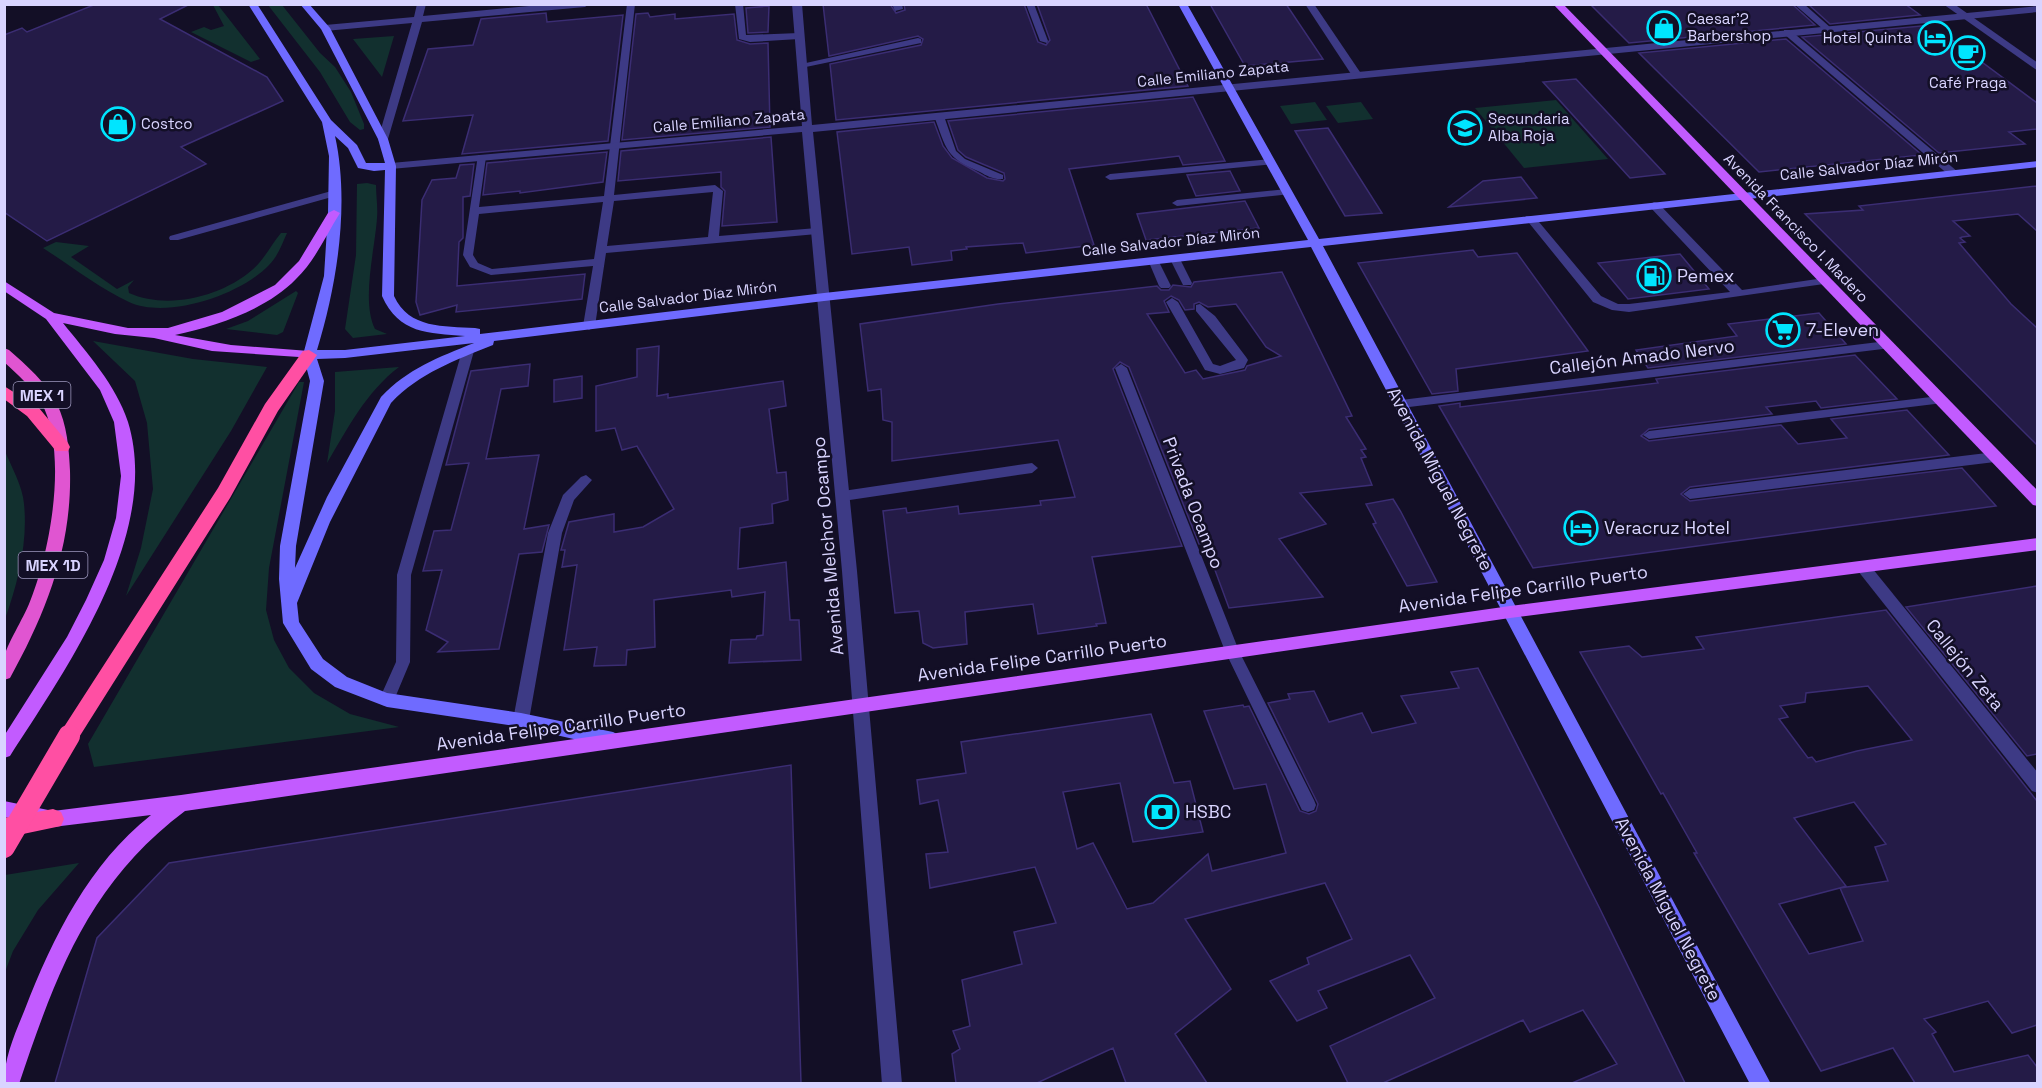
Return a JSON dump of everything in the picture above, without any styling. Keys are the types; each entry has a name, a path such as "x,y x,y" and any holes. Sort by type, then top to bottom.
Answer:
{"highway":[{"name":"MEX 1","path":"4,353 49,403 62,447"},
{"path":"4,847 69,736 224,493 271,408 309,355"},
{"path":"4,391 33,412 62,447"},
{"name":"MEX 1D","path":"4,673 21,644 52,570 62,519 62,447"},
{"path":"4,829 53,819"}],"main road":[{"path":"252,4 327,122 353,147 362,166 375,168 391,166"},
{"path":"304,4 325,27 383,139 391,166 388,296 396,315 419,326 504,335"},
{"name":"Avenida Miguel Negrete","path":"1182,4 1315,243 1761,1083"},
{"name":"Avenida Francisco I. Madero","path":"1557,4 2037,501"},
{"path":"327,122 334,156 335,192 330,276 309,355 317,381 288,546 287,579 291,603 291,623 317,664 341,682 387,700 521,720 614,740"},
{"name":"Calle Salvador Díaz Mirón","path":"309,355 345,354 1153,260 2037,164"},
{"path":"154,334 205,323 253,304 273,292 301,266 334,213"},
{"path":"4,285 50,315 106,328 154,334 178,342 229,350 309,355"},
{"path":"5,749 69,648 93,604 112,560 127,495 128,466 124,433 111,397 50,315"},
{"path":"291,603 305,556 386,400 399,385 414,374 504,335"},
{"name":"Avenida Felipe Carrillo Puerto","path":"4,809 53,819 181,803 1510,612 2037,544"},
{"path":"8,1083 35,1002 58,952 85,906 125,850 153,823 181,803"}],"street":[{"path":"383,139 422,4"},
{"path":"325,27 585,4"},
{"name":"Avenida Melchor Ocampo","path":"797,4 806,129 862,705 891,1083"},
{"path":"1308,4 1357,75"},
{"path":"1947,4 2037,68"},
{"name":"Calle Emiliano Zapata","path":"391,166 806,129 2037,9"}],"lane":[{"path":"589,326 609,197 631,4"},
{"path":"739,4 742,37 750,39 799,36"},
{"path":"1030,4 1044,41"},
{"path":"1798,4 1827,28"},
{"path":"1787,32 1954,174"},
{"path":"801,65 918,41"},
{"path":"939,116 952,152 962,161 999,177"},
{"path":"481,157 468,255 474,266 481,269 504,271 598,262"},
{"path":"1110,177 1271,162"},
{"path":"475,211 609,197 717,189 713,240"},
{"path":"174,238 335,192"},
{"path":"1177,203 1287,192"},
{"path":"1654,205 1739,294"},
{"path":"1530,218 1597,299 1606,304 1629,308 1824,281"},
{"path":"600,250 817,231"},
{"path":"1175,259 1187,283"},
{"path":"1153,260 1165,285"},
{"path":"1172,302 1209,367 1220,370 1240,365 1242,360 1200,308"},
{"name":"Callejón Amado Nervo","path":"1401,404 1609,381 1887,345"},
{"path":"387,700 403,662 404,575 468,351"},
{"name":"Privada Ocampo","path":"1121,368 1232,651 1308,805"},
{"path":"1649,435 1940,400"},
{"path":"1690,494 1995,457"},
{"path":"843,496 1032,468"},
{"path":"521,720 555,533 568,498 586,480"},
{"name":"Callejón Zeta","path":"1863,567 2037,786"}],"green space":[{"path":"213,5 218,5 260,59 251,62 191,32 204,27 211,30 224,26"},
{"path":"268,5 282,5 320,53 335,67 351,92 364,129 360,130 350,122 320,72"},
{"path":"394,36 382,77 353,39"},
{"path":"1556,100 1608,159 1524,168 1475,108"},
{"path":"1315,102 1327,120 1291,124 1280,106"},
{"path":"1361,102 1373,119 1338,123 1326,106"},
{"path":"357,184 376,185 377,210 369,304 375,329 387,334 353,338 345,329 356,255"},
{"path":"281,233 287,233 277,254 257,276 241,286 204,301 164,308 145,307 129,302 96,284 43,248 56,242 89,246 71,257 117,289 134,280 128,287 129,293 144,298 176,300 209,294 239,279 260,262"},
{"path":"296,291 298,293 283,332 277,335 226,329 248,321"},
{"path":"93,341 193,359 267,367 231,431 126,596 141,548 153,489 147,423 135,381"},
{"path":"399,367 367,399 327,463 335,411 335,372"},
{"path":"299,382 304,382 269,568 266,610 274,640 289,668 314,693 350,714 399,727 94,767 88,744"},
{"path":"5,451 21,491 25,533 21,562 5,619"},
{"path":"79,863 38,910 13,951 5,972 5,875"}],"building":[{"name":"Costco","path":"96,4 190,4 160,19 267,77 283,101 181,147 206,164 47,241 4,212 4,35 22,28 27,32"},
{"path":"823,4 890,4 896,13 905,10 904,4 1024,4 1038,42 1046,45 1050,40 1037,4 1146,4 1188,86 836,120 830,64 921,45 923,39 918,36 829,56"},
{"path":"1210,4 1286,4 1323,59 1245,66"},
{"path":"1590,4 1792,4 1815,25 1629,43"},
{"path":"1808,4 1905,4 1920,15 1830,24"},
{"path":"769,6 768,32 748,33 746,8"},
{"path":"546,13 547,22 623,15 608,141 462,154 473,115 403,121 428,49 473,45 481,19"},
{"path":"648,13 650,17 675,14 675,19 734,14 737,40 750,44 768,43 770,127 622,140 636,14"},
{"path":"1932,25 2037,103 2037,129 2009,132 2025,144 1939,153 1802,37"},
{"path":"1786,39 1922,155 1759,172 1639,53"},
{"path":"1576,79 1665,174 1630,178 1543,82"},
{"path":"1193,97 1225,161 1183,165 1179,156 1069,169 1094,245 1026,253 1023,243 966,247 967,249 951,251 952,260 912,265 909,247 852,254 837,132 934,122 943,146 952,158 987,178 1003,181 1004,173 966,157 958,150 948,121"},
{"path":"1328,128 1382,213 1345,216 1295,131"},
{"path":"771,137 777,222 722,226 725,191 721,187 721,172 618,181 621,151"},
{"path":"607,152 603,182 520,193 520,191 483,195 487,163"},
{"path":"474,164 470,196 463,197 463,238 459,242 457,286 585,274 582,299 456,312 457,305 420,315 416,302 422,200 432,180 456,178 460,165"},
{"path":"1230,171 1240,191 1196,196 1187,175"},
{"path":"1521,177 1537,198 1449,207 1483,181"},
{"path":"2037,186 2037,231 2018,214 1953,221 1970,236 1960,238 1965,242 1959,243 2011,304 2037,328 2037,445 1805,214 1863,210 1859,206"},
{"path":"1245,201 1259,228 1146,240 1137,214"},
{"path":"1473,250 1478,257 1517,253 1588,351 1456,369 1458,391 1432,394 1358,263"},
{"name":"Pemex","path":"1680,254 1709,289 1628,299 1598,263"},
{"path":"1282,272 1352,416 1346,417 1366,449 1361,450 1366,457 1361,458 1372,485 1300,493 1326,524 1279,539 1323,597 1229,608 1205,543 1199,544 1129,367 1120,362 1113,369 1182,546 1092,557 1106,623 1038,634 1033,604 965,612 967,644 933,648 923,643 919,611 895,613 883,511 906,508 907,513 958,506 959,514 1041,505 1040,501 1075,497 1058,440 892,461 892,422 883,420 881,389 868,391 860,324 998,304 1157,286 1161,290 1169,290 1173,285 1191,287 1194,282","holes":["1171,296 1179,300 1185,310 1194,309 1194,304 1199,302 1208,307 1236,304 1266,347 1281,356 1247,366 1245,370 1203,379 1196,370 1185,373 1147,314 1169,312 1164,301"]},
{"path":"1819,313 1846,344 1648,368 1636,350 1737,336 1728,324"},
{"path":"659,346 657,396 668,394 668,398 783,381 786,406 769,409 777,473 786,472 788,500 772,504 773,523 740,528 738,569 786,562 790,620 799,620 801,660 729,663 731,640 756,639 757,636 763,635 765,592 732,597 731,590 654,600 655,647 627,650 626,665 594,666 597,647 564,650 577,565 562,567 565,550 561,550 569,522 614,514 614,532 643,527 674,509 637,446 622,450 615,428 596,431 596,386 637,377 637,349"},
{"path":"1855,355 1897,399 1821,408 1816,401 1766,407 1772,414 1649,429 1641,436 1649,441 1781,425 1798,444 1847,438 1831,419 1907,410 1949,455 1690,487 1681,494 1690,501 1962,468 1996,506 1533,568 1439,406 1460,403 1460,407 1658,383 1656,379"},
{"path":"530,364 528,386 501,389 486,459 539,455 524,529 549,525 542,552 519,554 499,649 438,652 448,642 426,630 442,570 423,571 434,531 451,530 469,463 446,465 471,371"},
{"path":"582,376 582,398 554,402 554,380"},
{"path":"1393,499 1437,582 1407,586 1373,524 1376,523 1366,504"},
{"path":"2037,586 2037,754 2027,756 1906,607"},
{"path":"1886,610 2037,801 2037,1025 2012,1033 1988,1001 1924,1019 1936,1032 1932,1034 1954,1072 2028,1055 2037,1067 2037,1083 1915,1083 1893,1048 1821,1071 1580,652 1629,646 1642,657 1704,649 1696,637","holes":["1868,686 1912,740 1816,762 1812,757 1808,758 1779,719 1788,717 1780,706 1805,702 1806,693","1854,802 1886,844 1875,847 1888,881 1840,888 1846,886 1794,818","1840,888 1863,941 1809,954 1779,904"]},
{"path":"1478,668 1685,1083 1572,1083 1617,1064 1583,1010 1530,1032 1523,1020 1383,1083 1348,1083 1330,1046 1435,998 1410,955 1318,991 1327,1008 1297,1021 1270,981 1309,964 1307,958 1352,939 1325,883 1185,919 1231,989 1175,1034 1207,1083 1126,1083 1113,1048 1037,1083 956,1083 952,1054 960,1049 953,1031 970,1026 962,980 1022,964 1014,932 1056,923 1035,867 930,888 926,854 948,852 938,800 920,804 917,780 966,773 961,742 1151,714 1174,783 1190,781 1203,832 1133,842 1120,783 1063,792 1077,849 1093,843 1127,909 1153,903 1208,854 1212,871 1286,853 1266,784 1234,789 1204,711 1249,706 1300,811 1309,814 1316,811 1318,804 1268,703 1290,699 1288,694 1314,691 1329,722 1362,713 1372,733 1416,723 1401,696 1459,688 1451,672"},
{"path":"791,765 801,1083 55,1083 97,938 169,863"}],"place":[{"name":"Caesar'2 Barbershop","path":"1664,28"},
{"name":"Hotel Quinta","path":"1935,38"},
{"name":"Café Praga","path":"1968,53"},
{"name":"Costco","path":"118,124"},
{"name":"Secundaria Alba Roja","path":"1465,128"},
{"name":"Pemex","path":"1654,276"},
{"name":"7-Eleven","path":"1783,330"},
{"name":"Veracruz Hotel","path":"1581,528"},
{"name":"HSBC","path":"1162,812"}]}
